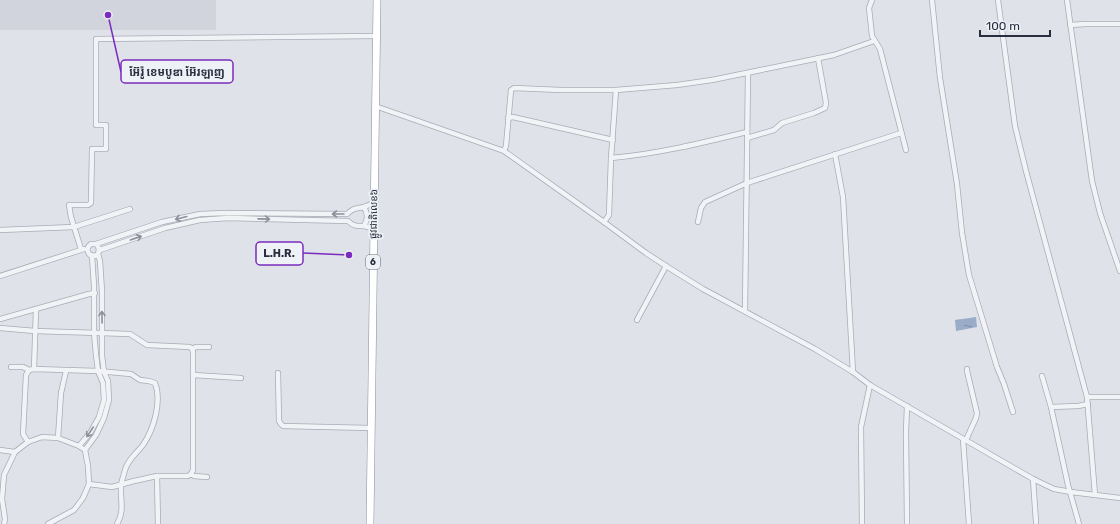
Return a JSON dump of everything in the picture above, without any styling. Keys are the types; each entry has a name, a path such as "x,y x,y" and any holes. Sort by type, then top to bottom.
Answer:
{"highway":[{"name":"ផ្លូវជាតិលេខ៦","path":"370,524 377,0"}],"street":[{"path":"872,0 869,8 872,36 880,49 906,150"},
{"path":"932,0 940,78 958,184 962,233 969,275 997,367 1013,412"},
{"path":"998,0 1015,126 1087,397 1095,495"},
{"path":"1067,0 1093,185 1100,213 1120,271"},
{"path":"1070,25 1120,24"},
{"path":"81,249 71,217 69,205 88,205 91,203 92,149 106,149 106,125 96,125 96,39 376,36"},
{"path":"504,151 506,146 511,90 514,88 616,90 677,85 712,80 818,58 840,53 874,41"},
{"path":"611,158 633,156 686,147 774,130 782,123 826,108 818,58"},
{"path":"745,311 748,73"},
{"path":"604,222 609,215 616,90"},
{"path":"376,106 504,151 646,253 703,289 815,349 853,372 870,385 1033,479 1054,489 1120,498"},
{"path":"508,118 514,117 613,140"},
{"path":"698,222 701,208 705,202 747,183 902,133"},
{"path":"836,154 843,197 853,372"},
{"path":"0,276 87,248 91,244 96,244 162,222 200,214 347,214 352,209 364,207 374,202"},
{"path":"364,207 367,212 368,219 364,226"},
{"path":"0,230 74,226 130,209"},
{"path":"200,214 200,220"},
{"path":"92,256 96,256 99,252 165,228 200,220 228,218 336,220 348,221 358,227 364,226 373,229"},
{"path":"85,450 96,435 104,418 109,400 108,382 104,372 102,356 100,261 99,247 96,244"},
{"path":"79,446 90,434 99,417 104,400 103,383 98,372 94,332 95,293 92,256 88,253 87,248"},
{"path":"638,320 666,266"},
{"path":"0,319 95,293"},
{"path":"28,442 23,434 26,375 31,370 36,309"},
{"path":"0,328 35,331 130,334 147,345 190,347 192,349 196,347 209,347"},
{"path":"191,474 193,375 192,349"},
{"path":"11,366 23,367 31,370 131,374 140,380 155,383 157,389 157,406 154,421 143,444 130,459 126,468 121,484 122,507 117,524"},
{"path":"967,369 977,413 976,418 964,439 969,524"},
{"path":"58,438 61,393 66,371"},
{"path":"278,373 279,421 283,426 371,428"},
{"path":"193,375 241,378"},
{"path":"1042,376 1051,407 1078,524"},
{"path":"862,524 861,427 870,385"},
{"path":"1087,397 1120,397"},
{"path":"1051,407 1088,404"},
{"path":"907,524 906,432 908,406"},
{"path":"4,524 5,520 2,498 4,475 15,452 28,442 42,437 58,438 79,446 85,450 88,466 88,484 83,498 74,510 48,524"},
{"path":"0,450 15,452"},
{"path":"88,484 112,487 157,476 188,476 191,474 194,476 208,477"},
{"path":"157,476 158,524"},
{"path":"1033,479 1036,522"}],"shaded area":[{"path":"0,0 216,0 216,30 0,30"}],"water":[{"path":"976,317 977,327 956,331 955,320"}],"place":[{"name":"អ៊ែរ៉ូ ខេមបូឌា អ៊ែរឡាញ","path":"108,15"},
{"name":"L.H.R.","path":"349,255"}]}
